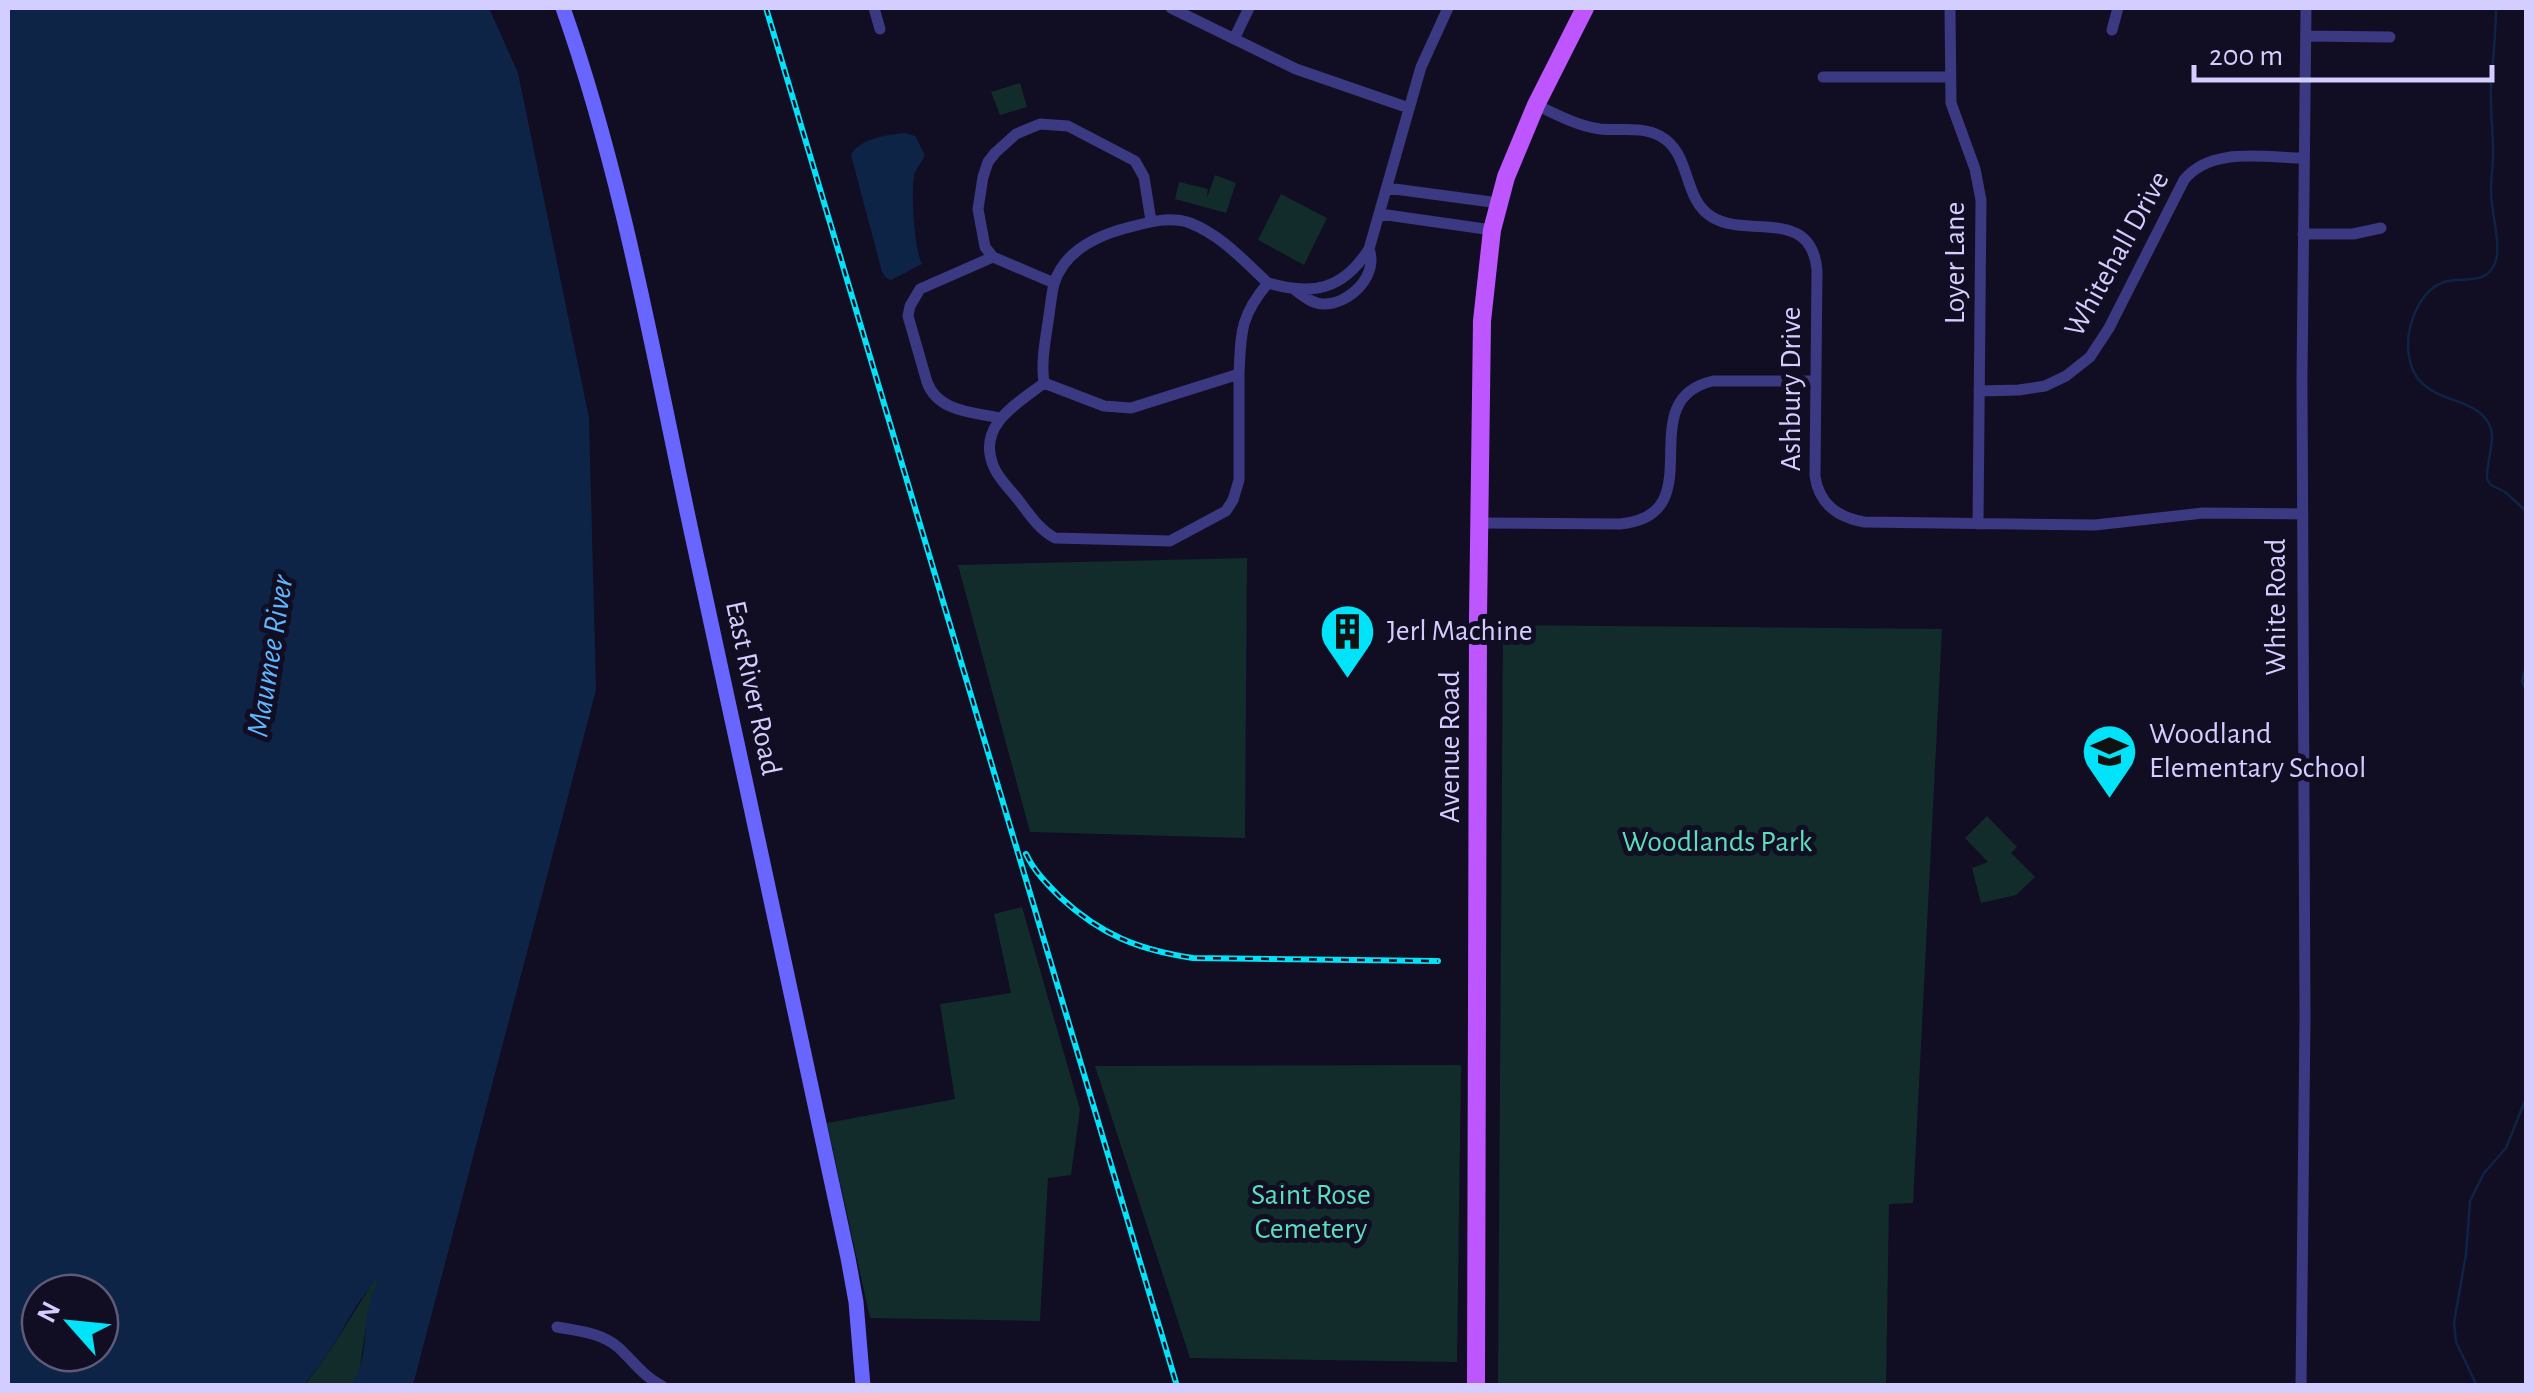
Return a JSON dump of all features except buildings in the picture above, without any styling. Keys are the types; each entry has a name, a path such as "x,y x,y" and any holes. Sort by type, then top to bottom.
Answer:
{"main road":[{"name":"East River Road","path":"563,8 596,110 646,323 848,1258 863,1386"},
{"name":"Avenue Road","path":"1476,1386 1480,524 1486,270 1499,203 1522,136 1585,8"}],"street":[{"path":"874,8 880,29"},
{"path":"1170,8 1324,80 1410,108"},
{"path":"1234,39 1249,8"},
{"path":"1044,383 1042,364 1054,283 1069,258 1108,233 1151,222 1187,222 1226,243 1268,284 1295,290 1331,284 1355,267 1369,248 1429,46 1448,8"},
{"name":"Loyer Lane","path":"1950,8 1950,103 1975,169 1981,200 1978,524"},
{"path":"2112,30 2118,8"},
{"name":"White Road","path":"2302,1386 2305,1018 2301,514 2306,8"},
{"path":"2306,36 2390,37"},
{"path":"1823,77 1950,77"},
{"name":"Ashbury Drive","path":"1536,104 1586,126 1648,131 1663,137 1675,148 1696,202 1707,214 1729,224 1776,226 1806,242 1816,262 1816,484 1832,510 1845,518 1864,522 2095,525 2203,513 2301,514"},
{"path":"1054,283 993,257 985,247 979,192 988,162 1016,134 1040,124 1068,126 1135,161 1144,177 1151,222"},
{"name":"Whitehall Drive","path":"1979,391 2045,386 2090,357 2109,328 2184,180 2196,167 2219,158 2304,158"},
{"path":"1387,188 1499,203"},
{"path":"1380,214 1492,230"},
{"path":"2303,234 2353,234 2381,228"},
{"path":"993,257 920,289 908,316 930,392 947,406 1000,418"},
{"path":"1044,383 1000,418 990,454 997,474 1055,538 1170,541 1226,511 1233,500 1239,480 1241,332 1251,303 1268,284"},
{"path":"1044,383 1104,406 1131,408 1239,374"},
{"path":"1480,524 1620,524 1642,520 1657,510 1666,495 1672,419 1681,399 1692,388 1712,380 1816,381"},
{"path":"558,1327 608,1340 662,1386"}],"green space":[{"path":"1020,83 1027,107 1000,115 991,92"},
{"path":"1215,175 1236,183 1226,213 1175,199 1179,182 1208,189 1207,198"},
{"path":"1281,194 1327,218 1304,265 1258,240"},
{"path":"1247,558 1245,838 1030,832 958,565"},
{"name":"Woodlands Park","path":"1503,625 1942,629 1913,1203 1889,1204 1886,1385 1498,1385"},
{"path":"1987,816 2017,847 2011,853 2035,877 2016,895 1981,903 1972,868 1988,862 1965,838"},
{"path":"1022,907 1080,1109 1071,1175 1048,1178 1040,1321 870,1318 827,1123 955,1099 940,1004 1011,993 994,914"},
{"name":"Saint Rose Cemetery","path":"1461,1065 1457,1362 1190,1358 1095,1066"},
{"path":"375,1279 359,1375 351,1385 304,1386 327,1355"}],"water":[{"name":"Maumee River","path":"8,8 489,8 518,73 589,418 596,690 413,1385 351,1385 362,1360 376,1279 304,1385 8,1385"},
{"path":"905,133 915,136 925,155 913,185 915,234 922,264 891,280 882,272 851,155 867,141"}],"waterway":[{"path":"2496,8 2491,93 2496,260 2481,277 2444,282 2428,292 2413,318 2408,345 2411,366 2419,380 2443,396 2471,407 2490,426 2487,479 2526,511"},
{"path":"2526,664 2522,681 2526,692"},
{"path":"2477,1386 2456,1342 2454,1323 2470,1201 2484,1173 2506,1148 2526,1098"}],"railway":[{"path":"766,8 1177,1386"},
{"path":"1026,854 1046,882 1075,910 1106,931 1155,950 1193,958 1438,961"}],"place":[{"name":"Jerl Machine","path":"1348,680"},
{"name":"Woodland Elementary School","path":"2110,800"}]}
